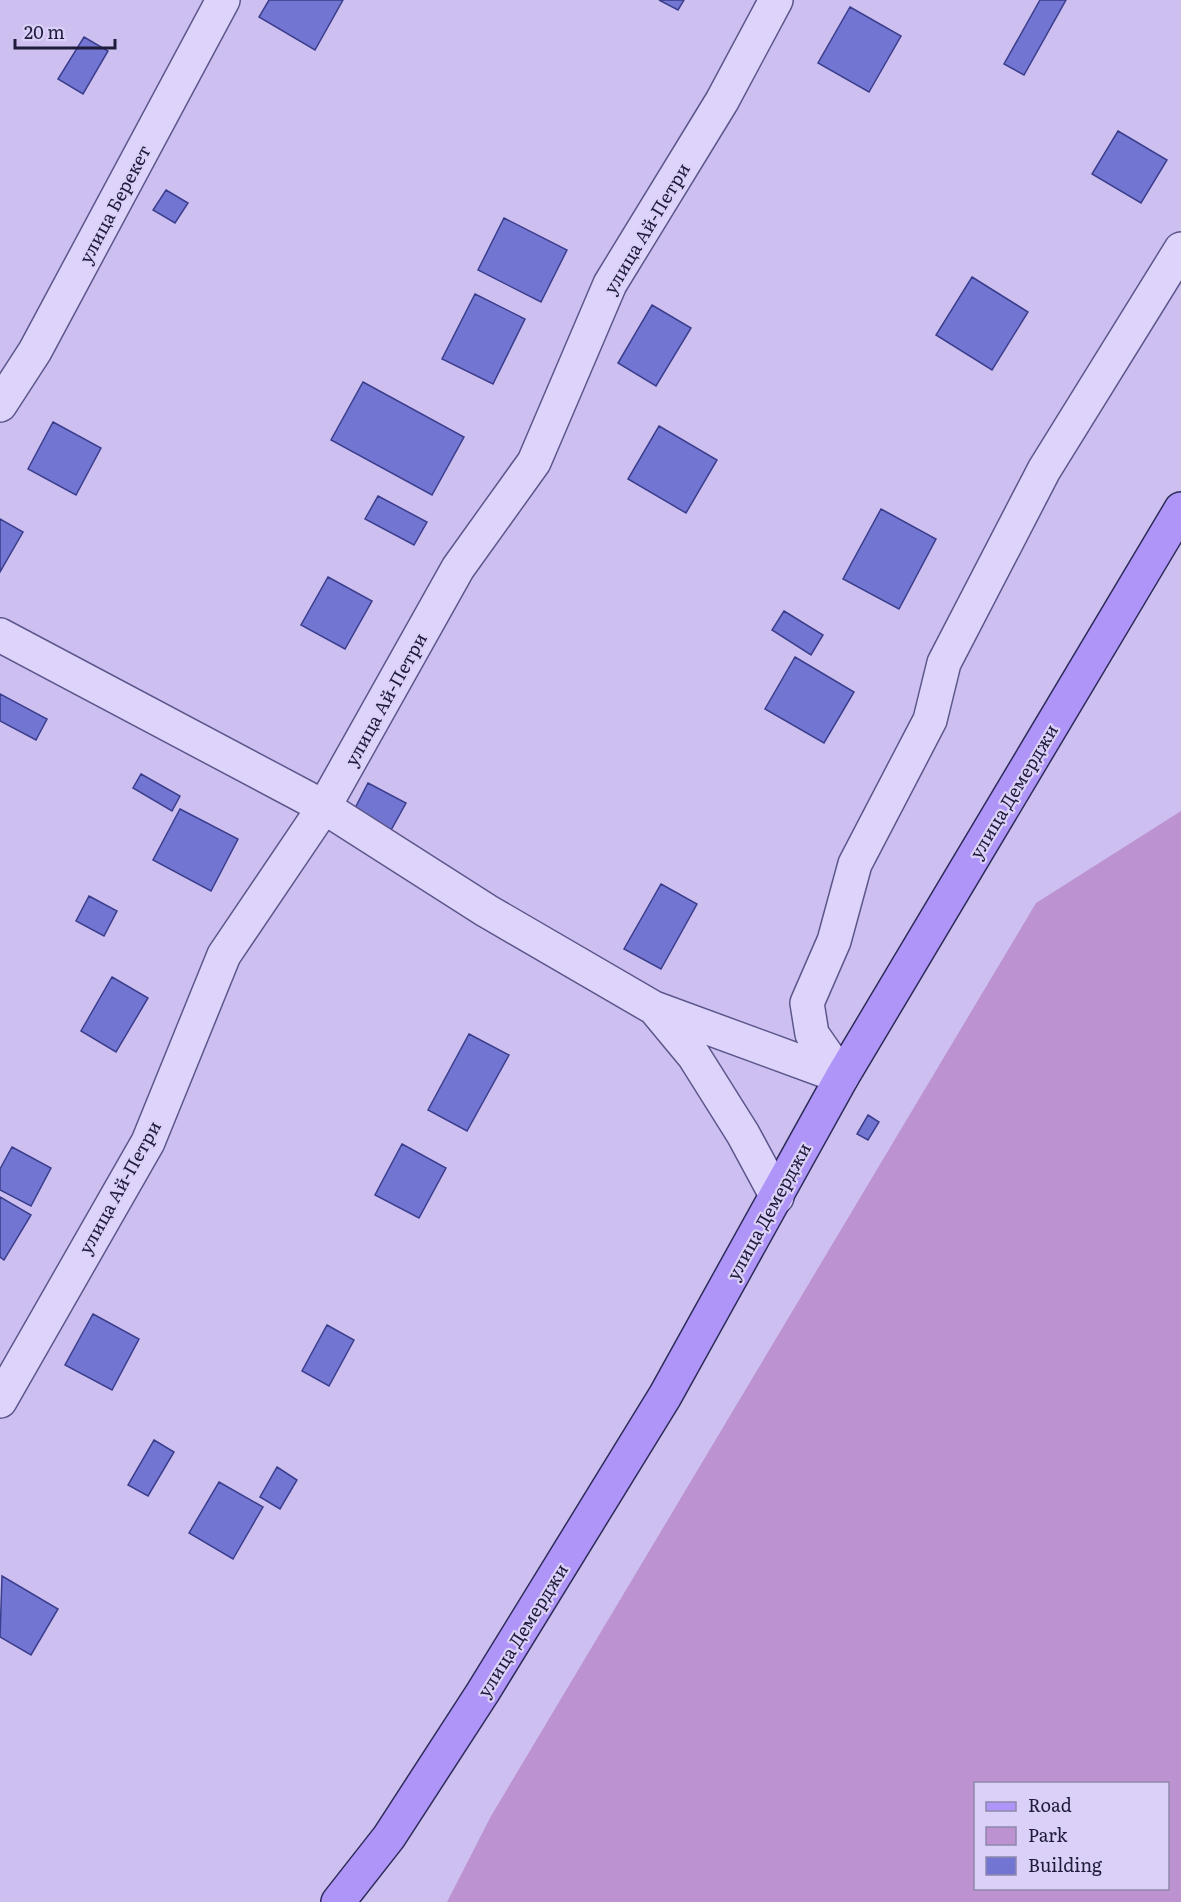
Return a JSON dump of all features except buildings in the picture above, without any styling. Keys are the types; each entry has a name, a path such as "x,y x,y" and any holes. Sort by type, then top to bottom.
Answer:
{"main road":[{"name":"улица Демерджи","path":"338,1902 389,1837 483,1692 665,1396 842,1077 1181,509"}],"street":[{"name":"улица Берекет","path":"0,405 34,351 224,0"},
{"name":"улица Ай-Петри","path":"0,1401 148,1142 224,955 324,807 458,568 534,462 610,284 722,101 776,0"},
{"path":"842,1077 812,1034 807,1003 834,941 855,864 930,720 944,663 1044,470 1181,249"},
{"path":"0,635 324,807 487,911 654,1008 842,1077"},
{"path":"654,1008 694,1056 743,1134 777,1197"}],"green space":[{"path":"1181,811 1181,1902 447,1902 491,1816 1036,903"}]}
